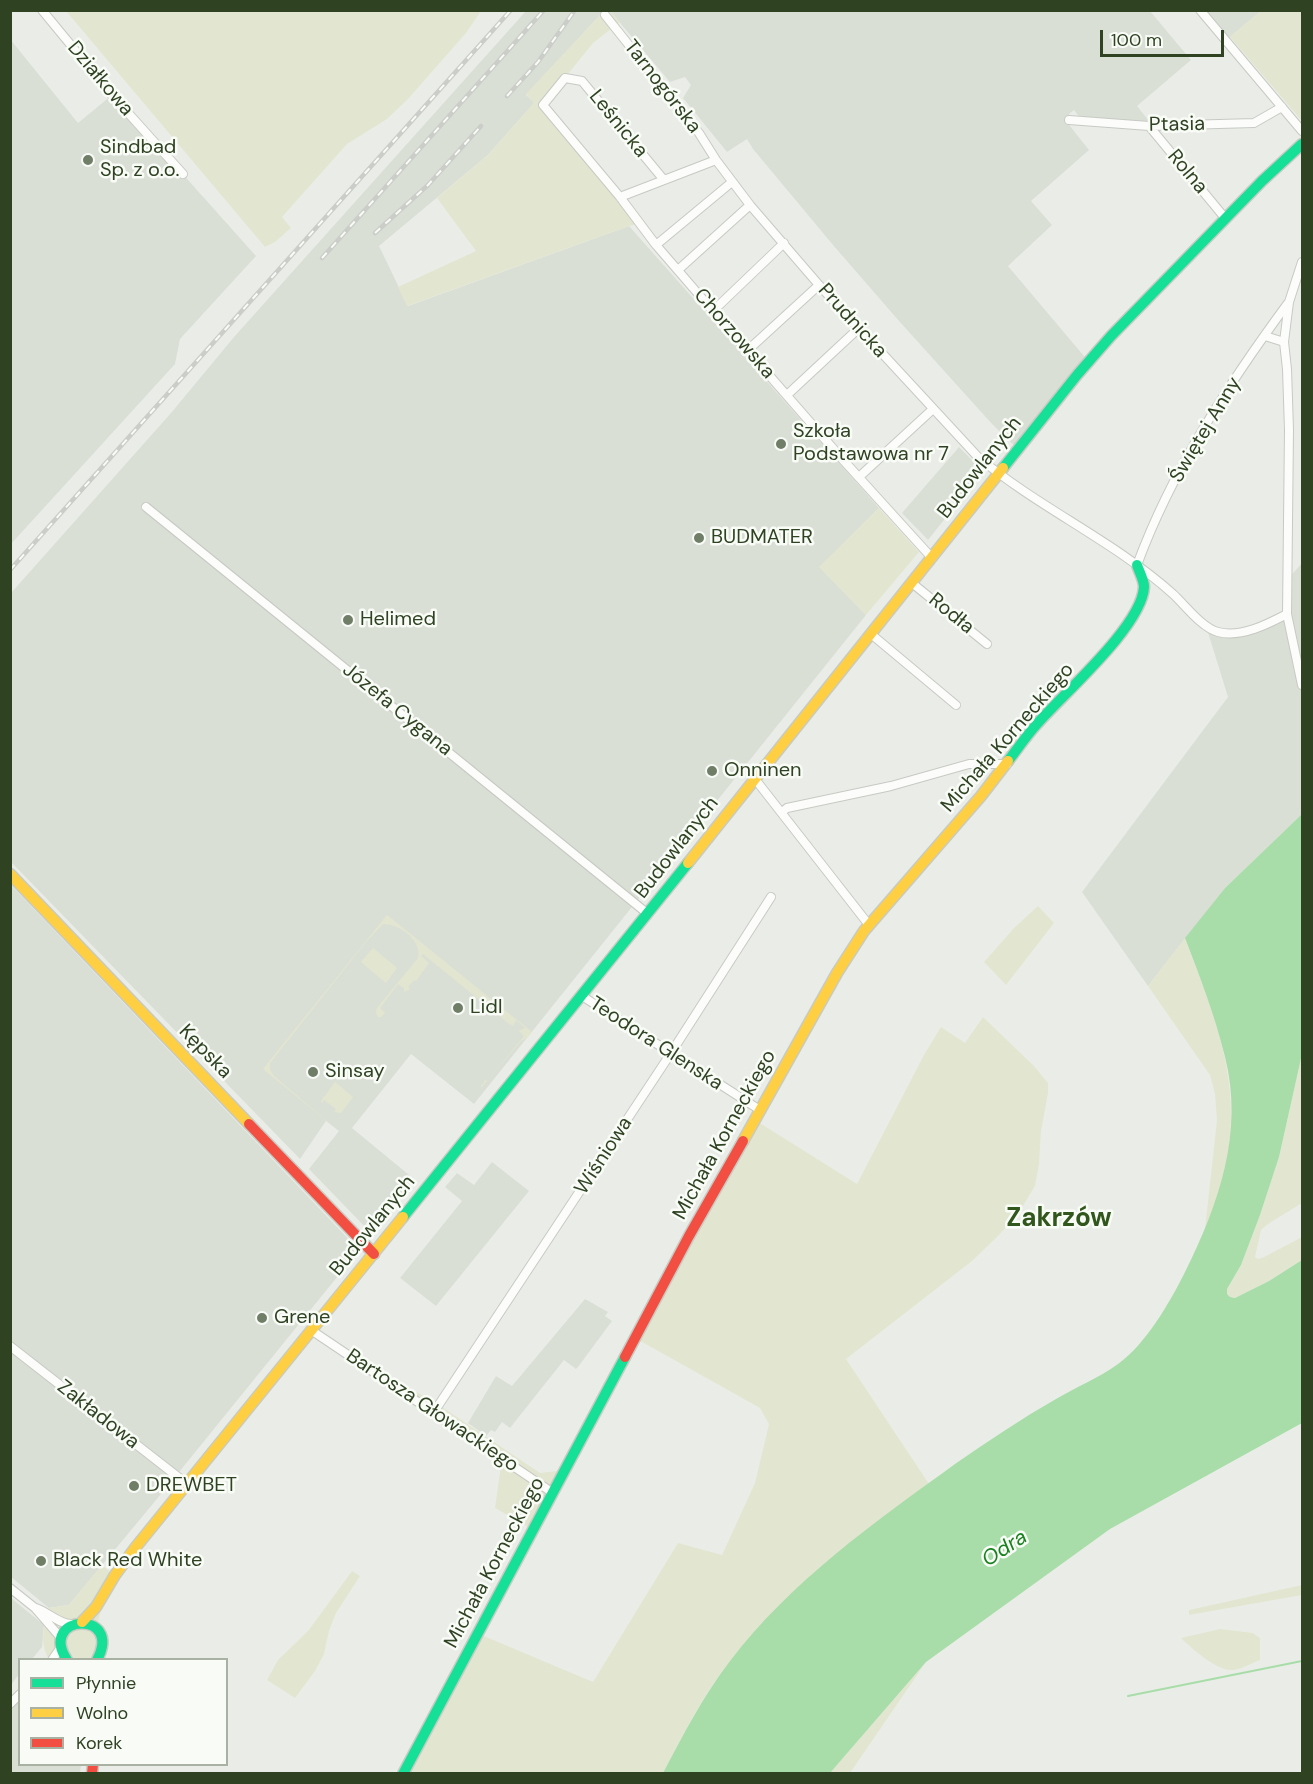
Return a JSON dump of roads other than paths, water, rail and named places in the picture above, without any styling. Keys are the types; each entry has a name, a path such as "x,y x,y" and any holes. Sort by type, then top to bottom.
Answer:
{"main road":[{"name":"Budowlanych","path":"61,1642 64,1631 86,1619 125,1562 187,1484 648,914 1077,375 1111,336 1225,218 1302,144"},
{"name":"Michała Korneckiego","path":"403,1773 689,1236 837,973 864,931 1007,764 1036,725 1094,665 1131,621 1144,586 1137,565"},
{"name":"Kępska","path":"10,874 374,1254"},
{"name":"Budowlanych","path":"98,1658 104,1643 98,1623 104,1595"},
{"path":"77,1623 89,1623 99,1631"},
{"path":"61,1642 62,1652 66,1658"}],"street":[{"name":"Działkowa","path":"42,10 114,97 183,174"},
{"path":"1200,10 1302,130"},
{"name":"Tarnogórska","path":"605,15 699,133 717,160"},
{"name":"Leśnicka","path":"543,105 565,78 582,81 664,180"},
{"name":"Chorzowska","path":"543,105 620,197 656,245 932,558"},
{"name":"Ptasia","path":"1069,120 1149,126 1254,123 1282,107"},
{"name":"Rolna","path":"1149,126 1225,218"},
{"path":"620,197 717,160"},
{"name":"Prudnicka","path":"717,160 750,205 819,285 973,451 999,473 1137,565 1172,593 1206,626 1218,632 1237,633 1267,624 1287,614"},
{"path":"656,245 732,182"},
{"path":"678,270 750,205"},
{"path":"712,310 784,243"},
{"name":"Świętej Anny","path":"1137,565 1156,515 1192,447 1241,370 1289,302 1300,280 1302,262"},
{"path":"748,350 819,285"},
{"name":"Świętej Anny","path":"1289,302 1284,342 1289,430 1287,614 1302,685"},
{"path":"787,395 859,328"},
{"path":"1265,336 1284,342"},
{"path":"860,477 933,409"},
{"name":"Józefa Cygana","path":"146,507 648,914"},
{"name":"Rodła","path":"912,583 987,644"},
{"path":"871,634 956,705"},
{"path":"782,812 787,808 891,786 969,764 1007,764"},
{"path":"755,779 869,925"},
{"name":"Wiśniowa","path":"434,1413 771,897"},
{"name":"Teodora Glenska","path":"582,996 760,1110"},
{"name":"Bartosza Głowackiego","path":"311,1330 553,1493"},
{"name":"Zakładowa","path":"10,1346 187,1484"},
{"path":"10,1588 35,1608 61,1642 53,1658"},
{"path":"35,1608 47,1612 66,1624 77,1623"}],"water":[{"name":"Odra","path":"1302,814 1302,1054 1279,1157 1260,1215 1241,1265 1227,1289 1227,1294 1235,1298 1269,1281 1302,1260 1302,1423 1110,1529 926,1662 830,1773 663,1773 720,1674 754,1632 807,1579 835,1554 967,1455 1030,1414 1118,1364 1148,1334 1156,1322 1185,1272 1208,1220 1218,1194 1230,1140 1232,1113 1225,1057 1202,982 1185,938 1225,888"}],"waterway":[{"path":"1128,1696 1302,1661"}],"railway":[{"path":"10,570 511,10"},
{"path":"322,258 544,10"},
{"path":"507,96 538,62 575,10"},
{"path":"375,233 428,185 481,126"}],"place":[{"name":"Sindbad Sp. z o.o.","path":"88,160"},
{"name":"Szkoła Podstawowa nr 7","path":"781,444"},
{"name":"BUDMATER","path":"699,538"},
{"name":"Helimed","path":"348,620"},
{"name":"Onninen","path":"712,771"},
{"name":"Lidl","path":"458,1008"},
{"name":"Sinsay","path":"313,1072"},
{"name":"Grene","path":"262,1318"},
{"name":"DREWBET","path":"134,1486"},
{"name":"Black Red White","path":"41,1561"}],"district":[{"name":"Zakrzów","path":"1059,1219"}]}
